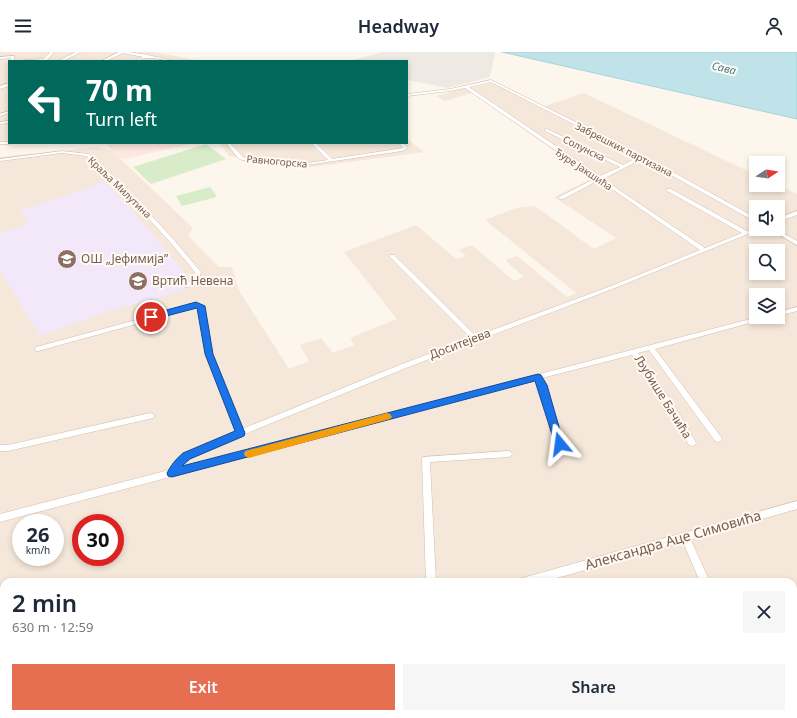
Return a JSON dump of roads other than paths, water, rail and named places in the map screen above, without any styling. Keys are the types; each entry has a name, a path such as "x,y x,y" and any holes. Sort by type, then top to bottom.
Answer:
{"street":[{"path":"44,60 52,52"},
{"path":"62,60 80,52"},
{"path":"105,60 123,52 167,60"},
{"path":"138,60 148,56"},
{"path":"0,58 13,57 12,60"},
{"name":"Забрешких партизана","path":"466,87 491,80 642,157 749,216"},
{"path":"408,95 466,87"},
{"name":"Ђуре Јакшића","path":"466,87 704,250"},
{"name":"Солунска","path":"546,130 622,166"},
{"name":"Равногорска","path":"229,144 240,157 244,159 302,164 332,161 405,149 405,146 402,144"},
{"name":"Равногорска","path":"314,144 332,161"},
{"name":"Краља Милутина","path":"0,160 62,152 87,155 140,206 198,272 196,280 187,286"},
{"path":"561,198 642,157"},
{"path":"669,190 746,233"},
{"path":"785,217 797,213"},
{"name":"Доситејева","path":"172,473 180,462 187,456 240,433 475,339 614,287 749,232"},
{"path":"784,236 797,243"},
{"path":"392,256 475,339"},
{"path":"38,349 199,305 201,306 209,354 240,433"},
{"path":"785,312 797,309"},
{"path":"0,518 749,321"},
{"path":"650,347 718,439"},
{"name":"Љубише Бачића","path":"633,351 671,407 692,444"},
{"path":"538,377 542,385 560,444"},
{"path":"0,448 8,448 70,435 150,416"},
{"path":"431,578 426,459 508,454"},
{"name":"Александра Аце Симовића","path":"540,578 796,507"},
{"path":"685,537 703,578"}],"water":[{"name":"Сава","path":"502,52 797,52 797,119"}],"place":[{"name":"ОШ „Јефимија”","path":"67,259"},
{"name":"Вртић Невена","path":"138,281"}]}
